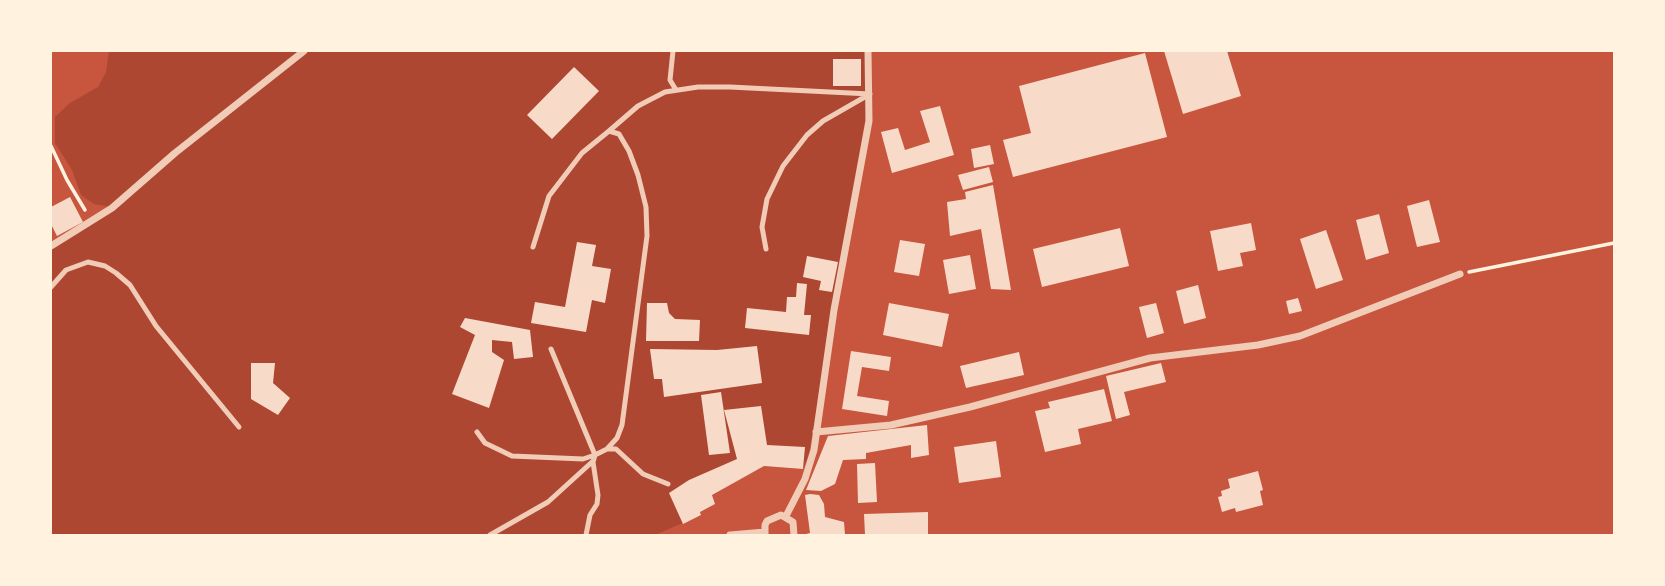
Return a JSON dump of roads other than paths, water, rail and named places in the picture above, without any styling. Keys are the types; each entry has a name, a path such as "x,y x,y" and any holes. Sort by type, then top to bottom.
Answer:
{"street":[{"path":"51,246 112,208 175,153 303,51"},
{"path":"786,516 805,479 816,432 834,310 869,121 868,51"},
{"path":"816,432 891,425 970,407 1150,358 1258,345 1300,336 1460,274"},
{"path":"730,535 765,534 765,525 771,517 786,516 793,522 794,535"}],"lane":[{"path":"673,51 670,80 676,90"},
{"path":"533,247 549,196 582,153 638,106 665,92 730,87 870,94"},
{"path":"766,249 762,227 766,199 783,166 796,147 823,121 870,94"},
{"path":"490,535 548,502 607,449 617,438 622,425 647,236 646,207 629,151 619,134 609,131"},
{"path":"51,287 66,270 88,262 105,266 116,273 130,285 156,326 239,427"},
{"path":"551,349 594,459 598,495 586,535"},
{"path":"477,432 485,443 512,456 594,459"},
{"path":"607,449 616,449 643,474 668,484"}]}
